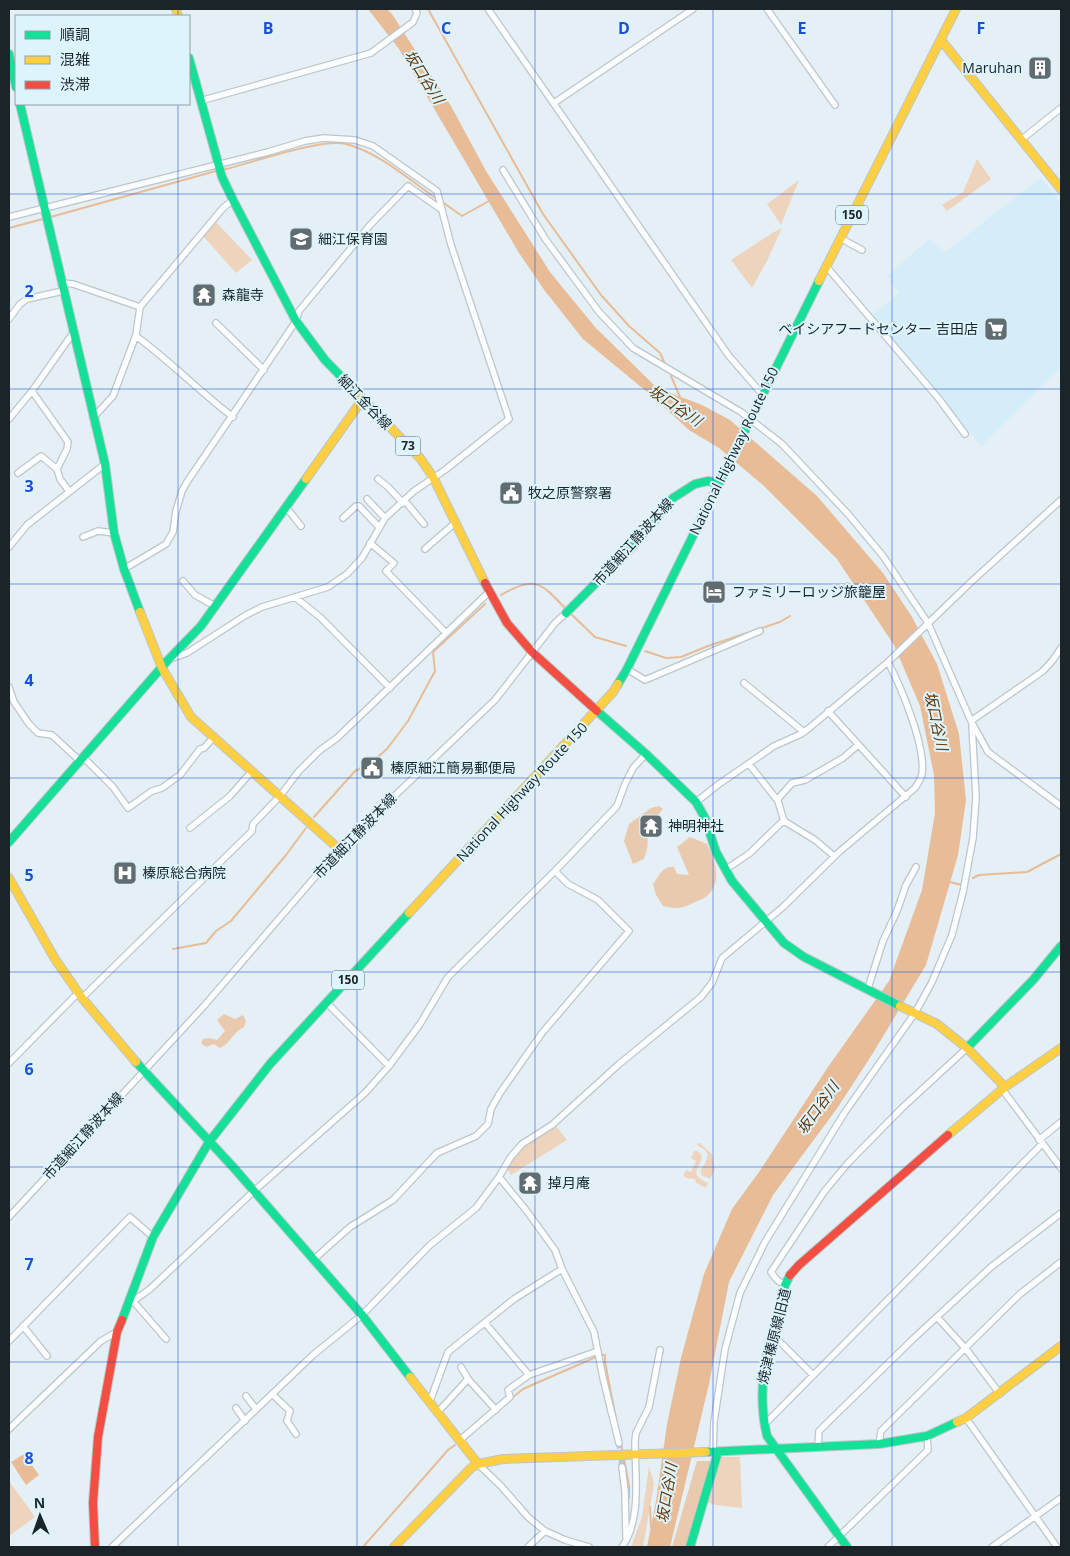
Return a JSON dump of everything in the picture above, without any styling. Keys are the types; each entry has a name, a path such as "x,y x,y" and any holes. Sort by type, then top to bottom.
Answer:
{"main road":[{"name":"National Highway Route 150","path":"96,1547 93,1504 98,1437 117,1332 130,1304 153,1237 209,1142 270,1064 613,692 627,669 718,482 956,9"},
{"path":"942,40 1061,189"},
{"path":"9,54 15,82"},
{"name":"細江金谷線","path":"190,62 222,177 296,321 325,360 420,458 433,477 489,592 507,623 532,652 646,754 696,802 705,818 716,852 725,870 784,943 792,950 937,1024 967,1048 1004,1088"},
{"path":"20,105 93,418 106,464 114,533 124,569 162,668 191,717 339,848"},
{"path":"9,840 82,760 168,660 201,626 362,400"},
{"name":"市道細江静波本線","path":"568,611 631,548 673,498 695,484 708,481 718,482"},
{"path":"9,878 45,942 80,996 143,1071 254,1191 362,1316 478,1464"},
{"path":"967,1048 1033,980 1061,946"},
{"name":"焼津榛原線旧道","path":"847,1547 768,1436 764,1425 761,1386 786,1285 792,1272 799,1265 1004,1088 1061,1048"},
{"path":"394,1547 471,1468 478,1464 504,1459 879,1444 927,1436 966,1418 1061,1346"},
{"path":"690,1547 712,1452"}],"street":[{"path":"200,101 371,53 413,22 417,12 415,9"},
{"path":"488,9 730,356 762,394"},
{"path":"554,103 693,9"},
{"path":"767,9 835,105"},
{"path":"1021,140 1061,108"},
{"path":"9,217 45,211 305,141 324,138 354,140 373,146 437,191 454,254 509,419 445,470 414,491 385,518 378,526 362,558 347,574 328,587 262,607 246,615 187,653 168,660"},
{"path":"503,170 546,240 599,312 633,348 686,378 750,420 782,444 848,514 883,556 927,625 971,721 988,752 1061,806"},
{"path":"124,569 166,544 173,532 176,511 182,491 296,321 299,311 348,251 408,186 441,208"},
{"path":"93,418 113,396 136,336 140,307 223,208 233,200"},
{"path":"840,238 862,250"},
{"path":"826,266 938,399 965,434"},
{"path":"9,319 20,304 27,299 73,284 140,307"},
{"path":"216,323 264,370"},
{"path":"9,419 73,333"},
{"path":"136,336 233,417"},
{"path":"32,390 68,442 67,449 57,469"},
{"path":"18,473 41,456 57,469 60,479 69,491"},
{"path":"9,547 27,524 106,464"},
{"path":"378,479 404,502 424,524"},
{"path":"367,499 385,518"},
{"path":"696,802 718,784 774,746 804,732 888,662 970,582 1061,500"},
{"path":"343,518 356,506 359,506 378,526"},
{"path":"286,507 301,526"},
{"path":"426,549 456,522"},
{"path":"84,537 98,531 114,533"},
{"path":"370,543 394,563 386,571 446,633"},
{"path":"183,581 195,596 215,606"},
{"path":"9,1063 252,831 253,824 319,751 337,738 489,592"},
{"path":"295,597 321,618 390,688"},
{"name":"市道細江静波本線","path":"9,1217 204,1006 339,848 495,700 555,623 568,611"},
{"path":"627,669 645,680 760,631"},
{"path":"971,721 1043,671 1061,648"},
{"path":"112,1547 313,1354 362,1316 430,1245 476,1208 499,1177 510,1158 522,1144 552,1125 618,1064 700,997 712,983 722,958 808,884 834,856 906,797 919,782 922,771 920,752 899,682 888,662"},
{"path":"744,683 804,732"},
{"path":"9,687 14,702 38,733 52,735 82,760 113,787 128,808 180,775 200,750 214,737"},
{"path":"828,711 906,797"},
{"path":"712,1452 724,1349 740,1292 765,1242 845,1112 915,1013 932,982 952,934 974,838 976,798 971,721"},
{"path":"777,800 792,783 805,780 842,758 858,745"},
{"path":"166,1339 130,1304 150,1289 254,1191 364,1093 388,1066 420,1024 448,977 617,806 624,784 633,768 646,754"},
{"path":"749,764 777,800 784,820 815,840 834,856"},
{"path":"190,828 230,796 252,771"},
{"path":"725,870 750,854 784,820"},
{"path":"869,989 883,941 897,911 906,885 916,867"},
{"path":"313,1260 350,1227 392,1200 436,1153 476,1136 488,1124 491,1109 500,1093 542,1032 629,931 598,900 568,884 555,870"},
{"path":"327,1003 388,1066"},
{"path":"786,1285 777,1280 771,1272 824,1192 848,1163 902,1108 967,1048"},
{"path":"1004,1088 1040,1142 1061,1168"},
{"path":"764,1425 1061,1122"},
{"path":"499,1177 526,1210 554,1250 594,1332 619,1443"},
{"path":"818,1447 819,1431 859,1391 990,1267 1061,1213"},
{"path":"9,1341 130,1217 153,1237"},
{"path":"879,1444 881,1431 1020,1294 1061,1262"},
{"path":"430,1401 448,1352 514,1299 562,1269"},
{"path":"937,1317 966,1349 1000,1394"},
{"path":"485,1323 529,1375"},
{"path":"23,1326 47,1356"},
{"path":"9,1429 102,1342 117,1332"},
{"path":"773,1335 813,1375"},
{"path":"622,1547 630,1533 635,1501 636,1433 649,1407 660,1350"},
{"path":"460,1440 510,1397 508,1390 529,1375 598,1351"},
{"path":"461,1368 468,1379 496,1410"},
{"path":"438,1412 468,1379"},
{"path":"272,1394 290,1411 287,1421 296,1434"},
{"path":"246,1396 256,1409"},
{"path":"236,1408 245,1421"},
{"path":"966,1418 1057,1547"},
{"path":"828,1547 928,1450 927,1436"},
{"path":"478,1464 501,1486 528,1517 545,1531 565,1540 589,1547"},
{"path":"622,1467 625,1491 626,1541"},
{"path":"992,1547 1061,1498"},
{"path":"528,1547 545,1531"}],"shaded area":[{"path":"977,159 991,179 947,211 942,205 963,192"},
{"path":"1041,178 1061,203 1061,367 981,446 873,315 899,293 887,276 929,239 945,252"},
{"path":"799,180 781,225 767,204"},
{"path":"215,221 252,260 236,273 203,236"},
{"path":"782,228 767,261 752,288 731,260"},
{"path":"659,806 663,809 650,827 644,859 633,864 624,841 629,824 651,808"},
{"path":"690,837 707,844 715,864 715,884 706,897 689,905 678,908 663,906 656,895 653,884 662,872 670,867 674,867 677,874 689,875 677,847"},
{"path":"224,1014 235,1019 243,1015 246,1021 244,1027 236,1032 220,1048 214,1044 206,1047 201,1043 203,1039 217,1040 225,1031 217,1020"},
{"path":"556,1126 567,1140 511,1175 507,1169 522,1147"},
{"path":"698,1143 712,1154 715,1170 710,1179 701,1175 701,1169 708,1155 705,1150 697,1145"},
{"path":"694,1151 698,1151 702,1156 696,1172 698,1177 708,1183 706,1188 695,1182 696,1180 683,1176 686,1170 691,1172 696,1161 691,1158"},
{"path":"719,1457 740,1457 742,1508 706,1502"},
{"path":"697,1461 711,1461 688,1547 672,1547"},
{"path":"649,1466 654,1484 643,1547 631,1547 642,1517"},
{"path":"9,1481 35,1517 9,1536"}],"water":[{"name":"坂口谷川","path":"368,9 387,9 392,14 451,106 486,171 550,272 595,327 657,388 702,405 730,420 817,496 883,573 912,617 937,664 959,734 966,800 958,855 926,965 838,1107 773,1195 729,1282 709,1384 670,1547 647,1547 656,1501 667,1424 681,1358 704,1274 732,1209 889,981 922,890 935,813 934,775 920,706 894,645 837,559 764,486 719,448 689,430 652,396 583,339 545,291 519,253 399,49"},
{"path":"24,1454 39,1475 26,1485 11,1462"}],"waterway":[{"path":"428,9 543,214 601,295 629,326 660,353 666,366"},
{"path":"223,170 304,148 335,143 346,144 370,153 382,160 437,199"},
{"path":"47,218 216,171"},
{"path":"441,201 462,216 489,201"},
{"path":"9,228 43,219"},
{"name":"坂口谷川","path":"671,376 680,397"},
{"path":"847,583 856,587"},
{"path":"501,595 522,585 537,585 544,588 566,609"},
{"path":"314,817 355,771 371,763 387,749 408,721 435,671 433,652 485,604"},
{"path":"570,613 595,637 626,646"},
{"path":"645,651 666,658 681,657 780,622 790,616"},
{"path":"173,949 206,943 216,931 231,921 306,828"},
{"path":"973,878 979,875 1027,872 1061,854"},
{"path":"950,882 962,885"},
{"path":"602,1355 605,1355 618,1429"},
{"path":"511,1399 523,1389 596,1357"},
{"path":"621,1443 623,1453"},
{"path":"363,1547 448,1450 455,1445"},
{"path":"624,1458 629,1498"},
{"name":"坂口谷川","path":"650,1507 651,1527"}],"tunnel":[{"path":"619,1443 622,1467"}],"traffic: fast":[{"path":"9,54 15,82"},
{"path":"190,62 222,177 233,200 296,321 325,360 358,394"},
{"path":"20,105 105,464 114,533 124,569 140,612"},
{"path":"618,684 819,281"},
{"path":"9,842 168,660 201,626 306,479"},
{"path":"566,613 631,548 673,498 695,484 708,481 718,483"},
{"path":"597,711 646,754 696,802 705,818 716,852 732,881 784,943 804,957 900,1006"},
{"path":"122,1320 153,1237 209,1142 270,1064 409,913"},
{"path":"967,1048 1033,980 1061,946"},
{"path":"136,1062 234,1168 362,1315 410,1377"},
{"path":"790,1275 785,1285 770,1341 763,1378 763,1416 767,1436 847,1547"},
{"path":"706,1452 879,1444 927,1436 957,1422"},
{"path":"690,1547 718,1452"}],"traffic: slow":[{"path":"176,9 178,15"},
{"path":"819,281 956,9"},
{"path":"941,40 1061,189"},
{"path":"358,394 420,458 433,477 485,583"},
{"path":"306,479 362,400"},
{"path":"140,612 162,668 191,717 339,849"},
{"path":"409,913 613,692 618,684"},
{"path":"9,878 55,959 82,998 136,1062"},
{"path":"900,1006 937,1024 967,1048 1005,1087"},
{"path":"948,1135 1005,1087 1061,1048"},
{"path":"957,1422 966,1418 1061,1346"},
{"path":"410,1377 478,1464"},
{"path":"394,1547 471,1468 478,1464 503,1459 706,1452"}],"traffic: jam":[{"path":"485,583 507,623 532,652 597,711"},
{"path":"790,1275 799,1265 948,1135"},
{"path":"95,1547 93,1503 98,1437 117,1332 122,1320"}],"place":[{"name":"Maruhan","path":"1040,68"},
{"name":"細江保育園","path":"301,239"},
{"name":"森龍寺","path":"204,295"},
{"name":"ベイシアフードセンター 吉田店","path":"996,329"},
{"name":"牧之原警察署","path":"511,493"},
{"name":"ファミリーロッジ旅籠屋","path":"714,592"},
{"name":"榛原細江簡易郵便局","path":"372,768"},
{"name":"神明神社","path":"651,826"},
{"name":"榛原総合病院","path":"125,873"},
{"name":"掉月庵","path":"530,1183"}]}
